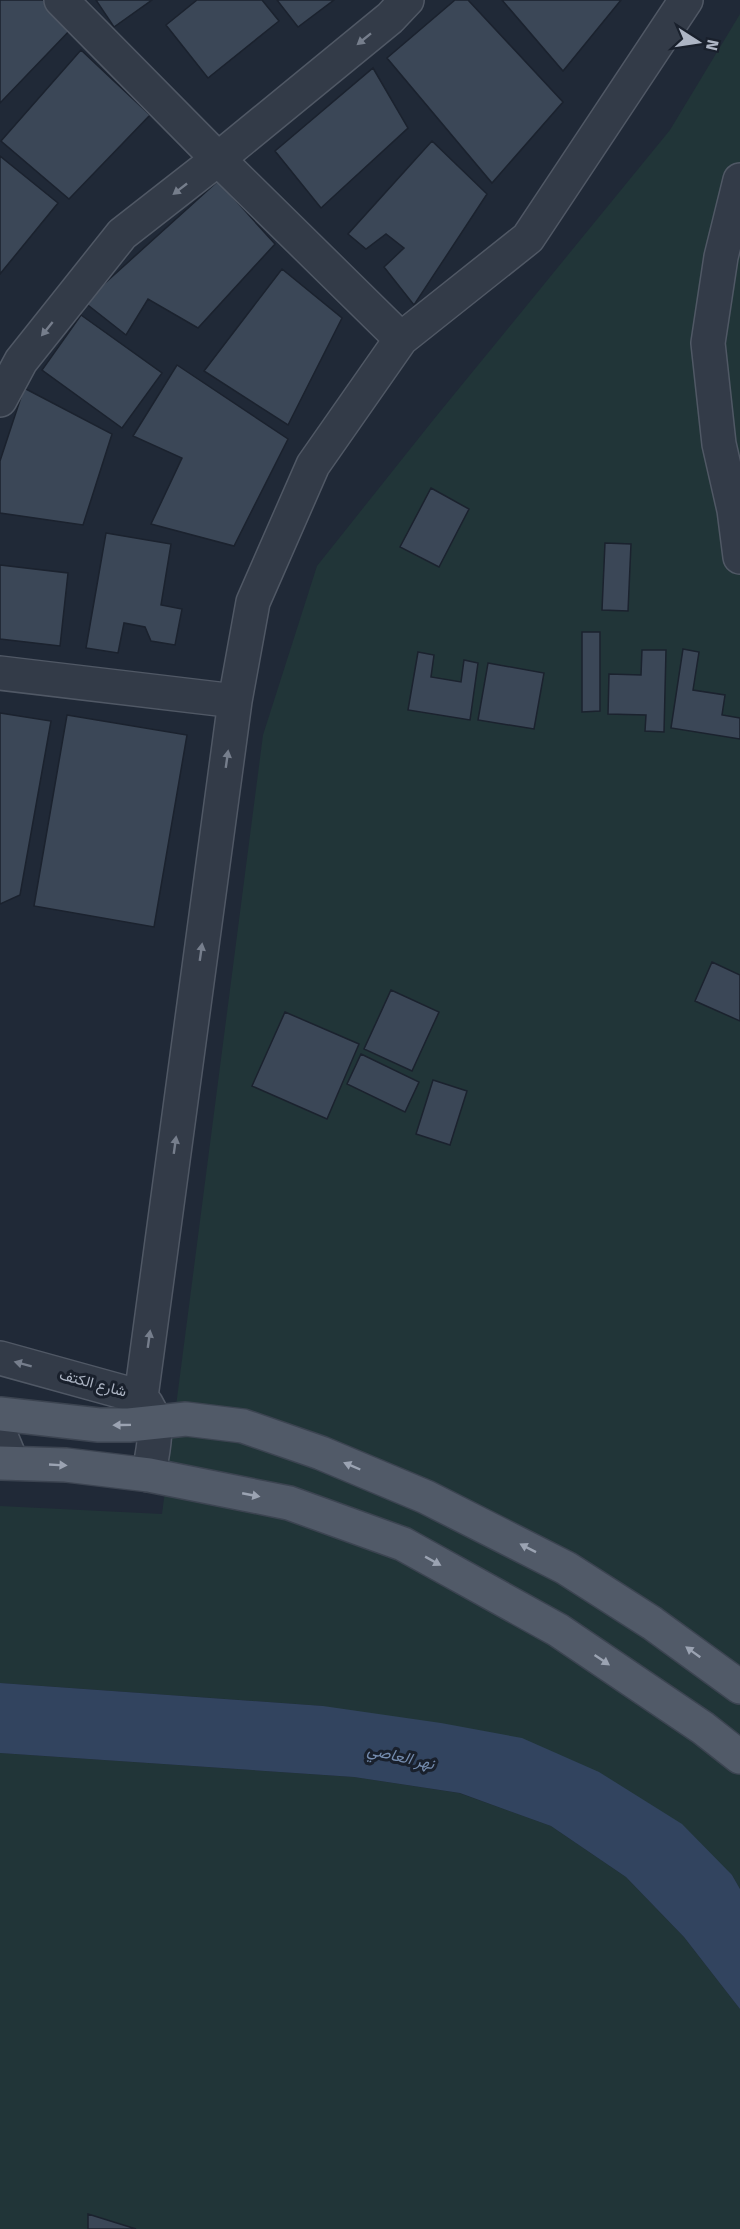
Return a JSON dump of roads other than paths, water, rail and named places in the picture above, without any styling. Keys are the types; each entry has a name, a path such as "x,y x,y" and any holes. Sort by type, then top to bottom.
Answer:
{"main road":[{"path":"0,1414 99,1425 148,1410 186,1419 243,1426 321,1453 426,1497 567,1568 652,1623 740,1687"},
{"path":"4,1453 149,1475 289,1503 403,1544 558,1630 703,1728 740,1757"}],"street":[{"path":"61,0 401,339"},
{"path":"0,400 21,361 122,234 218,159 390,18 407,0"},
{"path":"149,1475 148,1410 235,701 253,602 313,465 401,339 528,238 686,0"},
{"path":"740,180 721,257 708,343 719,444 734,510 740,557"},
{"path":"0,673 235,701"},
{"name":"شارع الكتف","path":"0,1358 148,1410"}],"water":[{"name":"نهر العاصي","path":"0,1683 323,1706 441,1723 522,1738 599,1772 682,1824 732,1875 740,1889 740,2009 684,1937 626,1877 551,1826 460,1793 354,1777 0,1753"}]}
